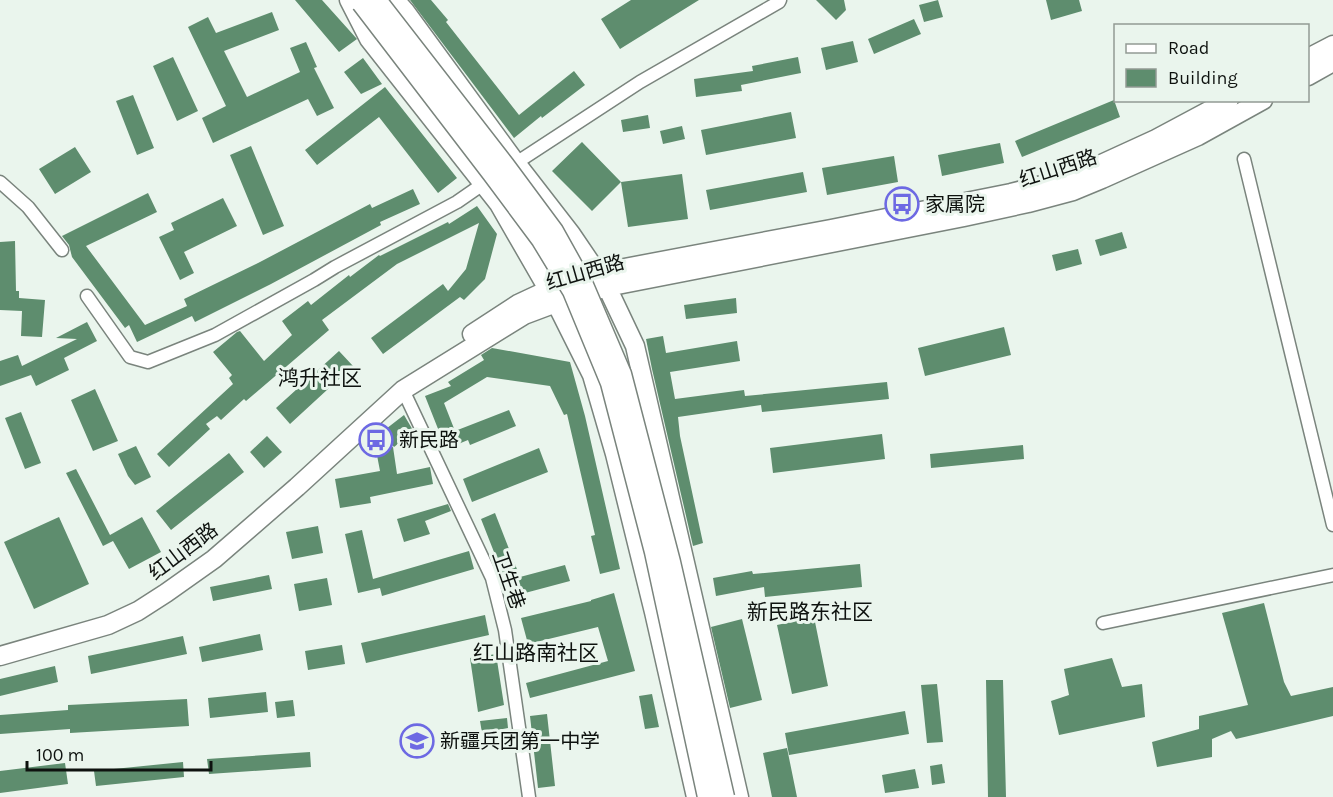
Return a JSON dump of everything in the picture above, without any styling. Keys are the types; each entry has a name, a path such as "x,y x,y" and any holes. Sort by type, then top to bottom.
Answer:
{"main road":[{"path":"395,0 571,234 602,280 635,346 740,797"},
{"path":"361,1 369,39 499,204 552,296 592,375 612,442 654,612 696,797"},
{"path":"361,1 541,240 572,291 610,383 654,552 707,797"},
{"path":"361,1 505,165 554,231 584,285 622,374 671,562 725,797"},
{"path":"1309,57 1333,45"},
{"path":"1309,75 1333,62"},
{"name":"红山西路","path":"0,649 104,620 137,602 205,551 399,382 518,304 602,280 1011,193 1073,177 1156,139 1225,102"},
{"name":"红山西路","path":"602,280 964,217 1073,191 1198,136 1259,102"},
{"name":"红山西路","path":"0,656 108,625 138,611 166,593 214,559 403,390 552,296"}],"street":[{"path":"516,163 640,82 780,0"},
{"path":"1244,159 1333,525"},
{"path":"0,182 28,207 62,249"},
{"path":"87,296 130,357 148,363 215,334 457,202 483,184"},
{"name":"卫生巷","path":"403,390 492,578 505,630 529,797"},
{"path":"1103,623 1333,575"}],"building":[{"path":"295,0 322,0 357,39 339,52"},
{"path":"410,0 431,0 519,115 574,71 585,85 514,138"},
{"path":"631,0 699,0 620,49 601,19"},
{"path":"816,0 844,0 846,10 836,20"},
{"path":"938,0 943,17 924,22 919,5"},
{"path":"1046,0 1079,0 1082,11 1051,20"},
{"path":"272,12 279,30 224,51 247,97 300,72 290,48 306,42 317,67 314,68 334,108 317,116 308,99 213,143 202,118 226,106 188,27 208,17 216,33"},
{"path":"914,19 921,34 874,54 868,39"},
{"path":"853,41 858,62 826,70 821,48"},
{"path":"173,57 198,111 177,121 153,66"},
{"path":"798,57 801,73 741,85 742,91 696,97 694,79 753,71 752,66"},
{"path":"363,58 382,84 361,94 344,72"},
{"path":"385,87 457,178 438,193 379,117 317,165 305,150"},
{"path":"133,95 154,148 137,155 116,101"},
{"path":"1114,100 1120,117 1022,157 1015,141"},
{"path":"791,112 796,138 706,155 701,130"},
{"path":"648,115 650,128 623,132 621,120"},
{"path":"682,126 685,139 663,144 660,131"},
{"path":"582,142 621,182 592,211 552,171"},
{"path":"1000,143 1004,163 942,176 938,155"},
{"path":"251,146 284,226 263,235 230,155"},
{"path":"75,147 91,172 55,194 39,169"},
{"path":"894,156 898,182 827,195 822,168"},
{"path":"803,172 807,192 710,210 706,190"},
{"path":"682,174 688,219 628,227 621,182"},
{"path":"413,189 420,204 380,222 381,225 195,322 192,316 137,342 129,325 125,328 72,257 69,245 62,236 148,193 157,212 86,246 145,325 187,306 184,299 370,204 372,208"},
{"path":"223,198 237,226 184,252 194,273 180,280 159,237 174,230 171,223"},
{"path":"477,206 497,234 485,279 464,300 460,297 383,354 371,338 443,284 448,291 466,269 479,223 397,264 322,320 329,330 246,401 244,399 221,420 217,416 206,424 210,429 169,467 157,454 233,384 229,378 232,375 213,352 237,332 240,331 264,361 292,335 282,321 308,301 311,305 379,255 448,222 449,224"},
{"path":"1122,232 1127,248 1100,256 1095,240"},
{"path":"15,241 16,291 19,291 19,298 45,300 42,337 21,336 22,311 0,310 0,242"},
{"path":"1078,249 1082,264 1056,271 1052,255"},
{"path":"736,298 737,313 686,319 684,305"},
{"path":"87,322 97,341 64,358 69,370 36,386 31,375 0,386 0,361 18,355 22,366 77,339 56,338"},
{"path":"1004,327 1011,355 925,376 918,348"},
{"path":"663,336 666,353 737,341 740,361 670,372 675,399 744,390 745,396 887,382 889,399 762,412 761,405 678,417 703,543 693,546 646,339"},
{"path":"492,348 570,362 585,416 620,569 600,574 591,536 595,535 567,414 564,415 550,386 487,377 444,403 455,431 509,410 516,426 470,445 468,440 446,449 425,396 451,386 448,382 484,360 481,355"},
{"path":"339,351 353,366 290,424 276,408"},
{"path":"95,389 118,441 93,451 71,400"},
{"path":"21,412 41,463 25,469 5,418"},
{"path":"404,415 414,432 394,447 382,432"},
{"path":"882,434 885,459 773,473 770,448"},
{"path":"267,436 282,452 264,468 250,452"},
{"path":"1023,445 1024,459 931,468 930,454"},
{"path":"136,446 151,477 135,485 128,476 118,454"},
{"path":"393,447 397,474 430,467 433,484 370,497 371,503 340,508 335,479 380,471 376,450"},
{"path":"539,448 548,472 472,502 463,479"},
{"path":"229,453 244,472 171,530 156,511"},
{"path":"76,469 110,535 142,517 161,552 129,569 113,541 103,546 66,473"},
{"path":"448,504 451,511 425,521 430,534 404,542 397,519"},
{"path":"495,513 520,577 565,565 570,581 510,597 481,519"},
{"path":"59,517 89,584 34,609 4,542"},
{"path":"318,526 323,553 292,559 286,532"},
{"path":"362,530 373,579 469,551 474,569 382,596 380,588 358,593 345,534"},
{"path":"860,564 862,587 765,597 764,587 716,596 713,578 752,571 753,574"},
{"path":"269,575 272,589 213,601 210,587"},
{"path":"327,578 332,605 299,611 294,584"},
{"path":"614,593 635,671 530,698 526,683 608,661 598,627 528,644 521,618"},
{"path":"1264,603 1284,682 1291,696 1333,687 1333,716 1236,739 1231,731 1212,739 1212,757 1157,767 1152,742 1199,729 1199,716 1248,705 1222,613"},
{"path":"485,615 489,635 366,663 361,643"},
{"path":"814,617 828,686 792,694 777,625"},
{"path":"742,619 762,700 730,708 711,627"},
{"path":"260,634 263,650 202,662 199,647"},
{"path":"183,636 187,654 91,674 88,656"},
{"path":"342,645 345,664 308,670 305,651"},
{"path":"496,654 504,705 478,712 470,658"},
{"path":"1112,658 1122,687 1142,684 1145,717 1059,735 1051,701 1069,695 1064,669"},
{"path":"55,666 58,682 0,696 0,679"},
{"path":"986,680 1003,680 1006,797 988,797"},
{"path":"937,684 943,742 927,743 921,685"},
{"path":"266,692 268,712 210,718 208,698"},
{"path":"652,694 659,727 645,729 639,696"},
{"path":"187,699 189,726 70,733 70,729 0,734 0,715 68,710 68,705"},
{"path":"293,700 295,716 277,718 275,702"},
{"path":"905,711 909,734 789,755 785,733"},
{"path":"547,714 555,786 538,788 530,716"},
{"path":"507,718 508,728 482,733 480,721"},
{"path":"787,748 797,797 772,797 763,753"},
{"path":"310,752 311,767 209,774 207,759"},
{"path":"183,762 184,777 96,786 94,771"},
{"path":"65,763 68,784 0,793 0,771"},
{"path":"942,764 945,783 932,785 930,766"},
{"path":"915,769 919,788 885,793 882,775"}],"place":[{"name":"家属院","path":"902,204"},
{"name":"新民路","path":"376,440"},
{"name":"新疆兵团第一中学","path":"417,741"}],"district":[{"name":"鸿升社区","path":"320,378"},
{"name":"新民路东社区","path":"810,612"},
{"name":"红山路南社区","path":"536,653"}]}
